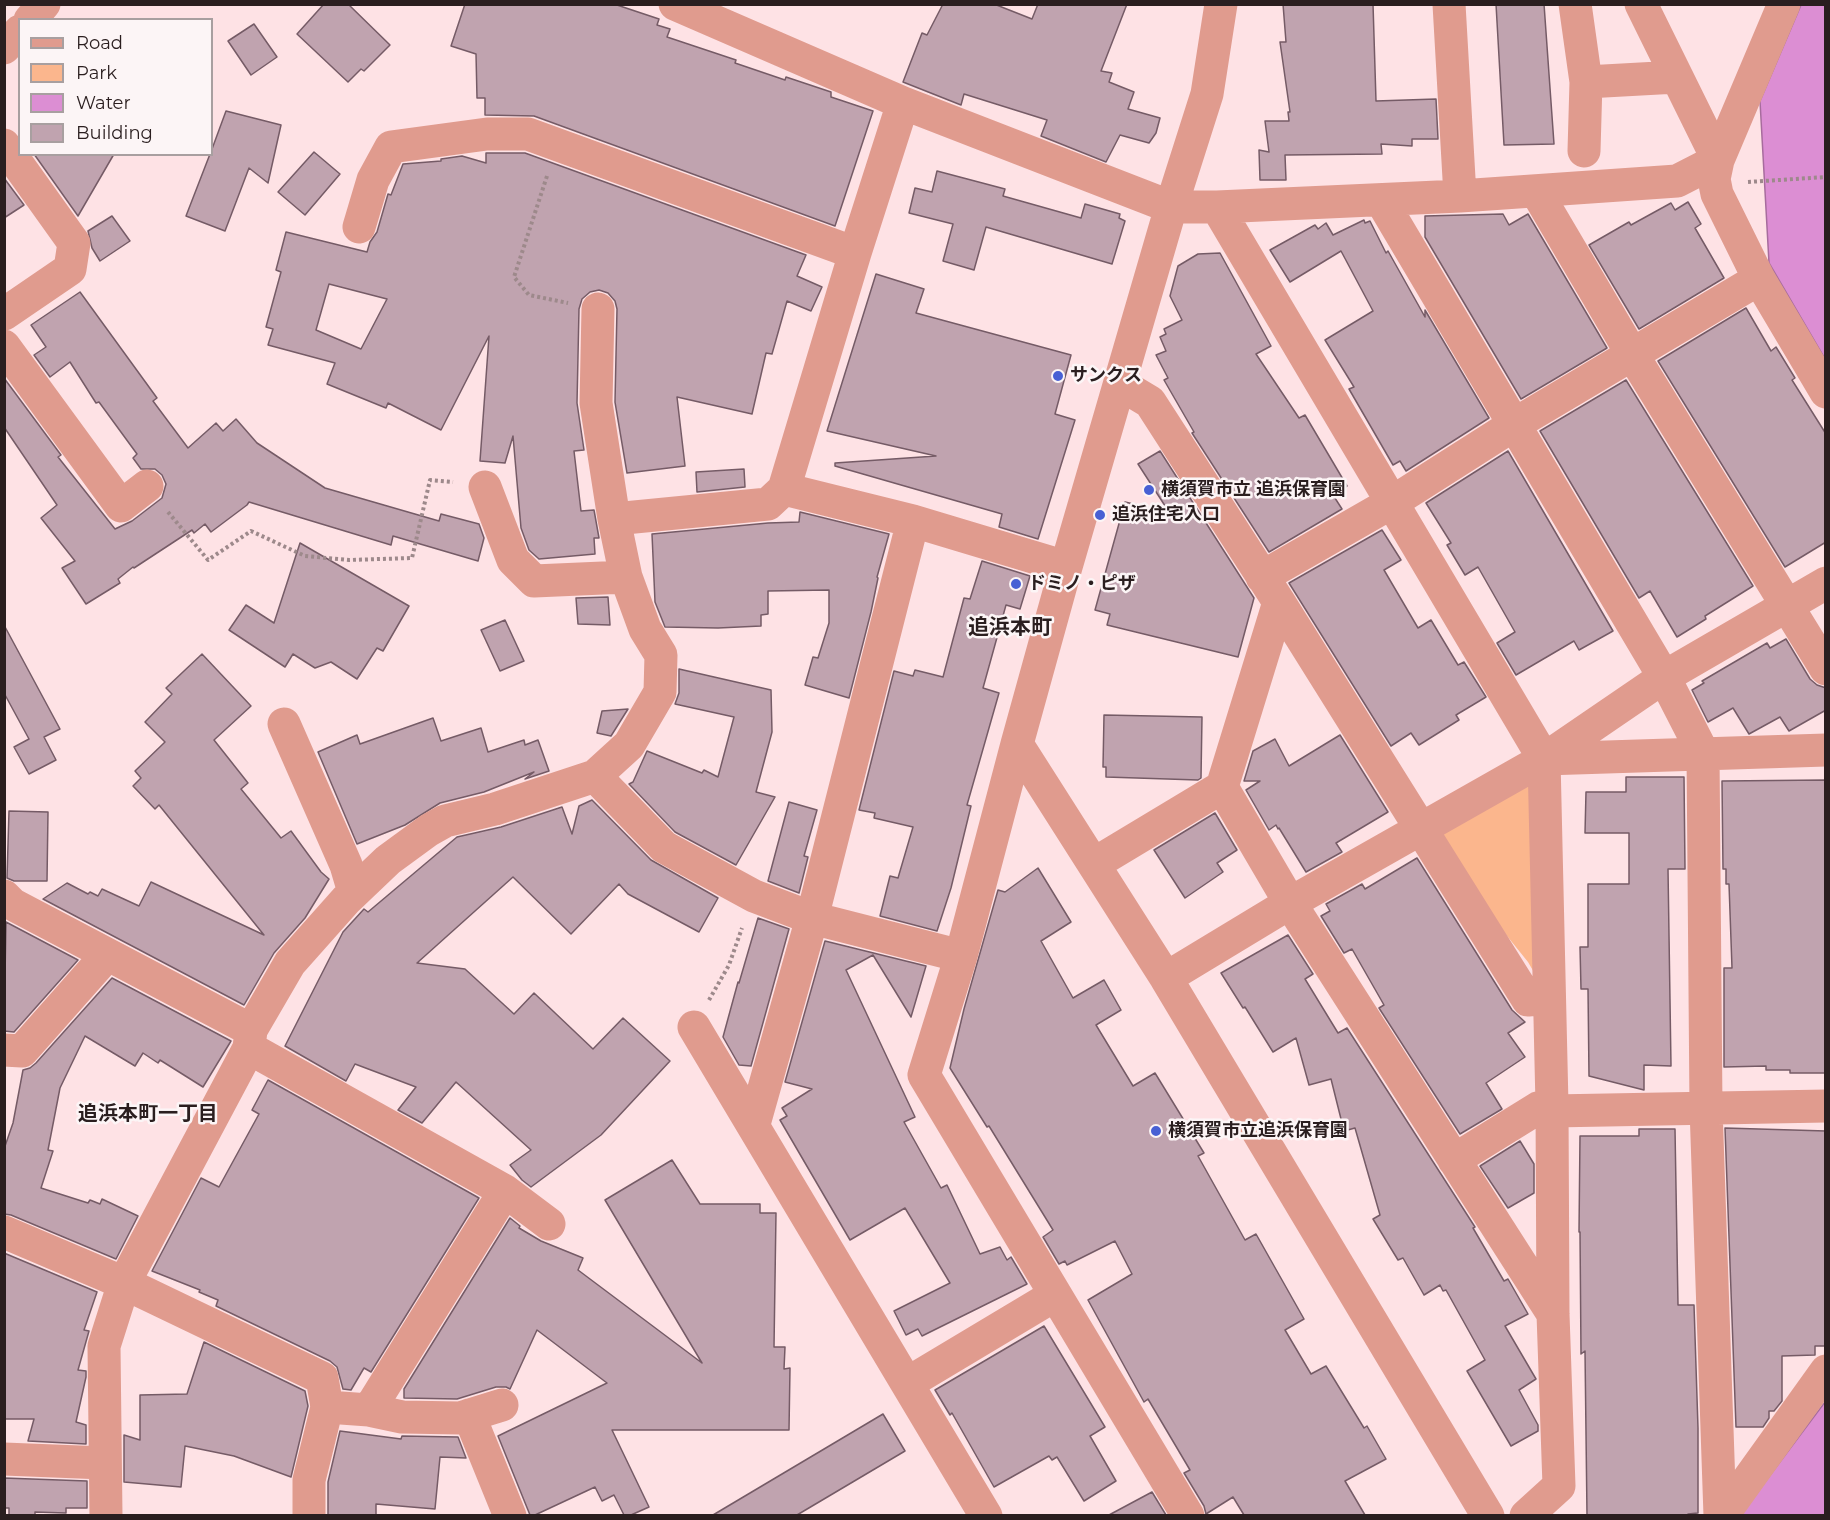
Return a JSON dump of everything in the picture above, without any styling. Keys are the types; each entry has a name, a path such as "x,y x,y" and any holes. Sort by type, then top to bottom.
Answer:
{"street":[{"path":"32,18 44,4"},
{"path":"675,4 903,103 1171,207 1460,196 1677,181 1718,160"},
{"path":"1188,1515 924,1075 961,956 1066,567 1171,207 1208,94 1221,4"},
{"path":"1449,4 1460,196"},
{"path":"1575,4 1586,82 1584,151"},
{"path":"1641,4 1718,160"},
{"path":"1784,4 1718,160 1714,179 1717,194 1759,279 1826,392"},
{"path":"4,48 18,33"},
{"path":"1586,82 1677,77"},
{"path":"776,496 903,103"},
{"path":"359,227 373,180 391,147 487,134 528,134 855,253"},
{"path":"4,145 74,243 70,269 4,314"},
{"path":"1536,191 1632,354 1826,669"},
{"path":"1381,200 1664,677 1703,753 1706,1108 1721,1515"},
{"path":"1216,207 1544,759 1552,1108 1553,1314 1559,1486 1526,1515"},
{"path":"1553,1314 1290,903 1222,787 1271,590 1391,503 1515,424 1759,279"},
{"path":"106,1515 104,1346 124,1283 290,963 354,892 387,860 429,830 445,821 495,809 595,776 629,745 660,692 662,655 645,628 626,577 614,519 596,403 598,309"},
{"path":"4,346 121,506 147,486"},
{"path":"1120,384 1150,402 1271,590 1528,1000 1550,998"},
{"path":"484,487 513,560 534,581 626,577"},
{"path":"614,519 776,496 913,521 1066,567"},
{"path":"753,1124 812,918 913,521"},
{"path":"1166,978 1290,903 1544,759 1664,677 1826,583"},
{"path":"284,724 346,865 354,892"},
{"path":"1017,744 1166,978 1488,1515"},
{"path":"1544,759 1826,750"},
{"path":"595,776 664,847 753,896 812,918 961,956"},
{"path":"1094,864 1222,787"},
{"path":"4,896 12,903 107,955 505,1191 549,1224"},
{"path":"4,1050 21,1051 107,955"},
{"path":"694,1027 986,1515"},
{"path":"1454,1160 1538,1108 1826,1106"},
{"path":"369,1410 505,1191"},
{"path":"4,1232 124,1283 322,1378 327,1407 309,1480 309,1515"},
{"path":"908,1383 1055,1295"},
{"path":"1721,1515 1826,1371"},
{"path":"327,1407 369,1410 402,1417 460,1418 502,1405"},
{"path":"469,1415 510,1515"},
{"path":"4,1459 105,1463"}],"path":[{"path":"558,146 514,277 529,295 598,309"},
{"path":"1749,183 1826,177"},
{"path":"147,486 208,560 251,531 305,556 349,560 412,558 430,480 484,487"},
{"path":"694,1027 729,966 753,896"}],"green space":[{"path":"1544,759 1549,998 1528,962 1421,829"}],"water":[{"path":"1801,5 1825,5 1825,359 1769,263 1760,101"},
{"path":"1825,1402 1825,1515 1740,1515"}],"building":[{"path":"324,4 348,4 390,45 364,71 361,69 348,82 297,34"},
{"path":"465,4 614,4 659,19 657,25 670,29 667,37 736,60 735,63 785,80 786,77 831,92 831,97 873,111 835,226 534,116 485,115 485,98 477,98 476,54 451,46"},
{"path":"943,4 994,4 1032,19 1038,4 1127,4 1101,71 1112,73 1109,82 1134,92 1128,109 1160,118 1156,133 1149,143 1120,135 1106,162 1041,136 1047,120 964,94 961,105 903,82 922,33 927,35"},
{"path":"1283,4 1373,4 1376,101 1436,99 1438,139 1412,139 1412,146 1381,144 1382,154 1285,155 1286,180 1260,180 1259,150 1269,152 1265,121 1289,121 1288,112 1290,112 1280,42 1286,42"},
{"path":"1496,4 1544,4 1554,144 1504,145"},
{"path":"254,24 277,57 251,75 228,41"},
{"path":"226,111 281,125 268,183 249,168 225,231 186,216 209,156 213,156 213,146"},
{"path":"314,152 340,174 305,215 278,192"},
{"path":"486,153 525,153 806,255 797,276 822,287 811,311 787,301 772,354 766,353 752,414 677,397 685,466 627,473 615,402 617,309 615,301 608,293 599,290 590,292 582,299 579,309 577,403 584,450 574,451 581,511 594,510 599,538 594,538 595,554 539,559 529,550 521,528 513,436 505,463 480,461 489,336 441,430 388,403 386,408 327,384 335,363 268,345 273,329 266,327 281,272 276,270 286,232 367,252 377,232 388,194 391,195 403,164 441,161 441,159 462,156 486,163","holes":["329,284 387,299 361,349 316,330"]},
{"path":"35,156 113,156 78,216"},
{"path":"937,171 1005,189 1003,196 1081,218 1085,204 1120,214 1119,218 1125,221 1112,264 986,227 974,270 943,261 953,224 909,213 915,188 932,192"},
{"path":"4,178 24,205 4,218"},
{"path":"1688,202 1701,224 1695,228 1724,278 1639,329 1589,245 1629,222 1631,225 1671,203 1675,210"},
{"path":"1503,214 1509,225 1528,214 1607,348 1521,399 1425,237 1425,216"},
{"path":"112,216 130,241 100,261 92,248 88,231"},
{"path":"1364,220 1365,223 1370,221 1386,253 1388,251 1425,317 1425,310 1489,418 1406,471 1400,461 1393,465 1349,389 1354,387 1325,340 1373,311 1341,251 1290,282 1270,250 1315,225 1318,229 1326,223 1333,235"},
{"path":"1220,253 1271,346 1256,354 1299,418 1305,415 1347,486 1333,495 1342,509 1269,552 1192,433 1194,432 1164,380 1168,378 1156,355 1166,351 1160,337 1166,334 1164,329 1182,320 1170,296 1178,266 1198,254"},
{"path":"876,274 924,289 916,313 1071,355 1055,414 1075,420 1038,539 999,527 1002,514 835,466 835,463 936,456 827,431"},
{"path":"80,292 157,398 153,401 188,448 216,423 223,431 236,419 257,443 325,488 439,521 441,514 479,524 484,538 478,561 393,536 391,545 249,502 211,532 205,524 194,533 192,530 133,567 118,579 120,583 86,604 62,568 75,561 41,518 57,505 4,427 4,378 61,455 58,457 115,529 132,521 162,498 166,484 162,475 155,469 141,469 133,458 137,454 99,402 96,403 70,362 50,377 34,355 46,347 31,325"},
{"path":"1746,308 1771,351 1776,347 1795,378 1792,380 1826,434 1826,542 1785,567 1658,361"},
{"path":"1626,380 1753,586 1705,616 1706,619 1677,637 1650,591 1639,598 1540,431"},
{"path":"1160,451 1254,598 1238,657 1107,625 1110,614 1095,610 1125,502 1169,512 1138,464"},
{"path":"1508,451 1613,631 1579,650 1574,641 1516,675 1497,643 1515,632 1478,567 1465,575 1447,545 1451,543 1426,503"},
{"path":"744,469 745,487 697,492 696,472"},
{"path":"800,512 889,534 849,698 805,685 813,657 818,658 829,623 829,590 768,591 768,614 761,615 761,626 665,627 655,602 652,534 799,522"},
{"path":"1382,530 1401,560 1384,570 1418,628 1431,620 1458,665 1464,662 1486,697 1456,715 1459,720 1419,745 1411,733 1391,746 1289,583"},
{"path":"300,543 409,606 383,651 377,648 357,679 331,662 315,668 293,654 285,667 229,630 246,605 274,623"},
{"path":"982,561 1030,576 1020,609 1006,605 983,688 999,693 967,805 971,806 951,888 937,931 880,916 890,876 898,878 913,827 874,818 875,813 859,810 894,671 913,676 915,670 943,677 964,598 970,599"},
{"path":"608,597 610,625 578,624 576,598"},
{"path":"505,620 524,661 500,671 481,630"},
{"path":"4,625 60,729 44,737 56,760 29,774 14,747 29,739 4,693"},
{"path":"1786,639 1810,679 1826,688 1826,710 1789,731 1780,717 1749,734 1733,708 1708,722 1692,690 1704,683 1702,681 1767,643 1770,648"},
{"path":"202,654 251,706 214,740 248,783 241,789 281,838 291,831 321,872 329,879 305,918 274,953 244,1005 43,899 67,883 88,894 90,892 98,896 102,889 139,906 151,882 264,935 159,805 155,809 133,786 141,778 135,771 165,742 145,722 172,694 166,688"},
{"path":"679,669 771,690 772,732 756,792 775,797 736,865 675,832 629,784 633,782 647,751 718,777 734,717 675,704 679,693"},
{"path":"628,709 611,736 597,733 602,711"},
{"path":"1104,715 1202,717 1201,778 1198,780 1106,777 1106,767 1103,767"},
{"path":"433,718 441,741 481,728 488,752 524,740 525,745 538,740 549,771 525,779 534,772 484,792 440,803 405,825 357,844 318,752 357,735 360,744"},
{"path":"1340,735 1388,812 1336,843 1342,852 1306,872 1279,828 1276,825 1269,830 1246,790 1260,781 1244,781 1253,751 1275,739 1289,766"},
{"path":"1626,777 1684,777 1685,869 1668,869 1671,1066 1644,1065 1644,1090 1589,1076 1588,989 1581,989 1580,947 1588,947 1588,884 1629,884 1629,833 1585,833 1586,792 1626,792"},
{"path":"1826,780 1826,1073 1790,1073 1790,1070 1766,1070 1766,1066 1724,1067 1724,968 1732,968 1729,884 1726,884 1726,869 1723,869 1722,781"},
{"path":"592,800 651,860 718,898 699,932 628,894 619,884 571,934 513,877 417,963 465,969 514,1014 534,993 593,1049 623,1018 670,1061 601,1135 531,1187 510,1165 531,1150 456,1082 422,1123 398,1110 416,1087 355,1064 346,1081 285,1046 343,932 364,909 368,912 457,837 501,827 562,807 572,834 579,806"},
{"path":"789,802 817,810 804,856 808,857 799,893 768,881"},
{"path":"9,811 48,812 47,881 14,881 7,878"},
{"path":"1215,813 1237,850 1217,863 1223,872 1185,898 1154,850"},
{"path":"1417,858 1512,1010 1525,1022 1508,1033 1525,1057 1486,1083 1502,1109 1460,1134 1379,1008 1384,1005 1352,949 1344,953 1321,916 1330,911 1326,904 1362,884 1365,889"},
{"path":"1038,868 1071,922 1041,941 1073,998 1104,980 1121,1010 1096,1025 1133,1086 1155,1073 1204,1153 1198,1156 1245,1240 1256,1234 1304,1319 1285,1330 1311,1374 1326,1366 1364,1428 1367,1426 1386,1459 1345,1481 1365,1515 1244,1515 1233,1497 1206,1514 1204,1506 1184,1473 1190,1470 1148,1399 1144,1402 1088,1300 1132,1274 1115,1241 1067,1265 1065,1261 1059,1264 1043,1237 1053,1230 950,1068 964,1009 998,890 1005,892"},
{"path":"758,918 789,929 751,1066 739,1065 723,1037"},
{"path":"6,922 78,960 14,1032 4,1031"},
{"path":"1288,935 1313,974 1305,979 1338,1033 1347,1028 1475,1227 1473,1228 1504,1281 1508,1279 1528,1314 1505,1326 1536,1379 1519,1390 1538,1425 1538,1431 1511,1446 1467,1371 1485,1360 1446,1290 1443,1291 1440,1285 1424,1295 1403,1258 1398,1260 1373,1219 1380,1215 1355,1128 1344,1131 1331,1079 1309,1085 1296,1038 1273,1052 1221,973"},
{"path":"825,941 926,966 911,1017 873,955 846,970 915,1117 904,1122 941,1188 947,1185 980,1254 1000,1247 1007,1260 1011,1257 1027,1284 922,1336 918,1329 906,1335 894,1311 950,1283 905,1208 850,1240 780,1120 787,1116 782,1108 812,1089 785,1082"},
{"path":"112,978 231,1041 203,1087 160,1060 158,1063 143,1053 135,1066 85,1036 60,1088 48,1150 53,1151 41,1188 88,1203 90,1200 100,1204 102,1199 138,1216 116,1259 4,1214 4,1149 13,1123 23,1070 36,1063"},
{"path":"268,1080 479,1198 371,1372 364,1368 351,1390 343,1389 337,1367 330,1361 216,1306 218,1300 199,1292 200,1290 152,1271 201,1178 219,1187 259,1114 252,1110"},
{"path":"1725,1128 1826,1131 1826,1346 1815,1346 1815,1355 1782,1356 1782,1401 1774,1411 1769,1411 1769,1418 1763,1427 1736,1427"},
{"path":"1639,1129 1675,1129 1678,1305 1694,1305 1698,1513 1688,1515 1587,1515 1585,1351 1581,1354 1580,1136 1639,1136"},
{"path":"1520,1141 1534,1164 1534,1193 1508,1208 1480,1166"},
{"path":"672,1160 700,1204 760,1204 760,1213 776,1213 774,1347 785,1347 784,1369 790,1368 789,1430 612,1430 649,1507 631,1515 624,1515 614,1495 602,1501 595,1487 535,1515 530,1515 498,1436 607,1383 537,1330 510,1389 496,1387 457,1399 404,1398 404,1389 510,1218 520,1226 519,1228 541,1241 583,1258 578,1270 702,1363 605,1200"},
{"path":"4,1253 97,1292 84,1330 89,1331 78,1370 86,1371 76,1422 86,1425 86,1444 28,1441 34,1419 4,1419"},
{"path":"1044,1326 1105,1427 1090,1436 1116,1481 1084,1501 1057,1457 1052,1460 1049,1456 994,1487 952,1413 950,1415 935,1390"},
{"path":"204,1342 305,1391 308,1406 291,1477 234,1456 185,1446 181,1487 124,1482 124,1435 140,1440 140,1395 187,1394"},
{"path":"883,1414 905,1451 797,1515 713,1515"},
{"path":"340,1431 401,1439 402,1436 458,1437 466,1458 440,1457 435,1509 376,1504 376,1515 328,1515 328,1482"},
{"path":"4,1478 87,1481 87,1508 66,1508 66,1513 35,1512 35,1515 9,1515 9,1508 4,1508"},
{"path":"1152,1492 1166,1515 1109,1515"}],"place":[{"name":"サンクス","path":"1058,376"},
{"name":"横須賀市立 追浜保育園","path":"1149,490"},
{"name":"追浜住宅入口","path":"1100,515"},
{"name":"ドミノ・ピザ","path":"1016,584"},
{"name":"横須賀市立追浜保育園","path":"1156,1131"}],"district":[{"name":"追浜本町","path":"1010,628"},
{"name":"追浜本町一丁目","path":"148,1114"}]}
